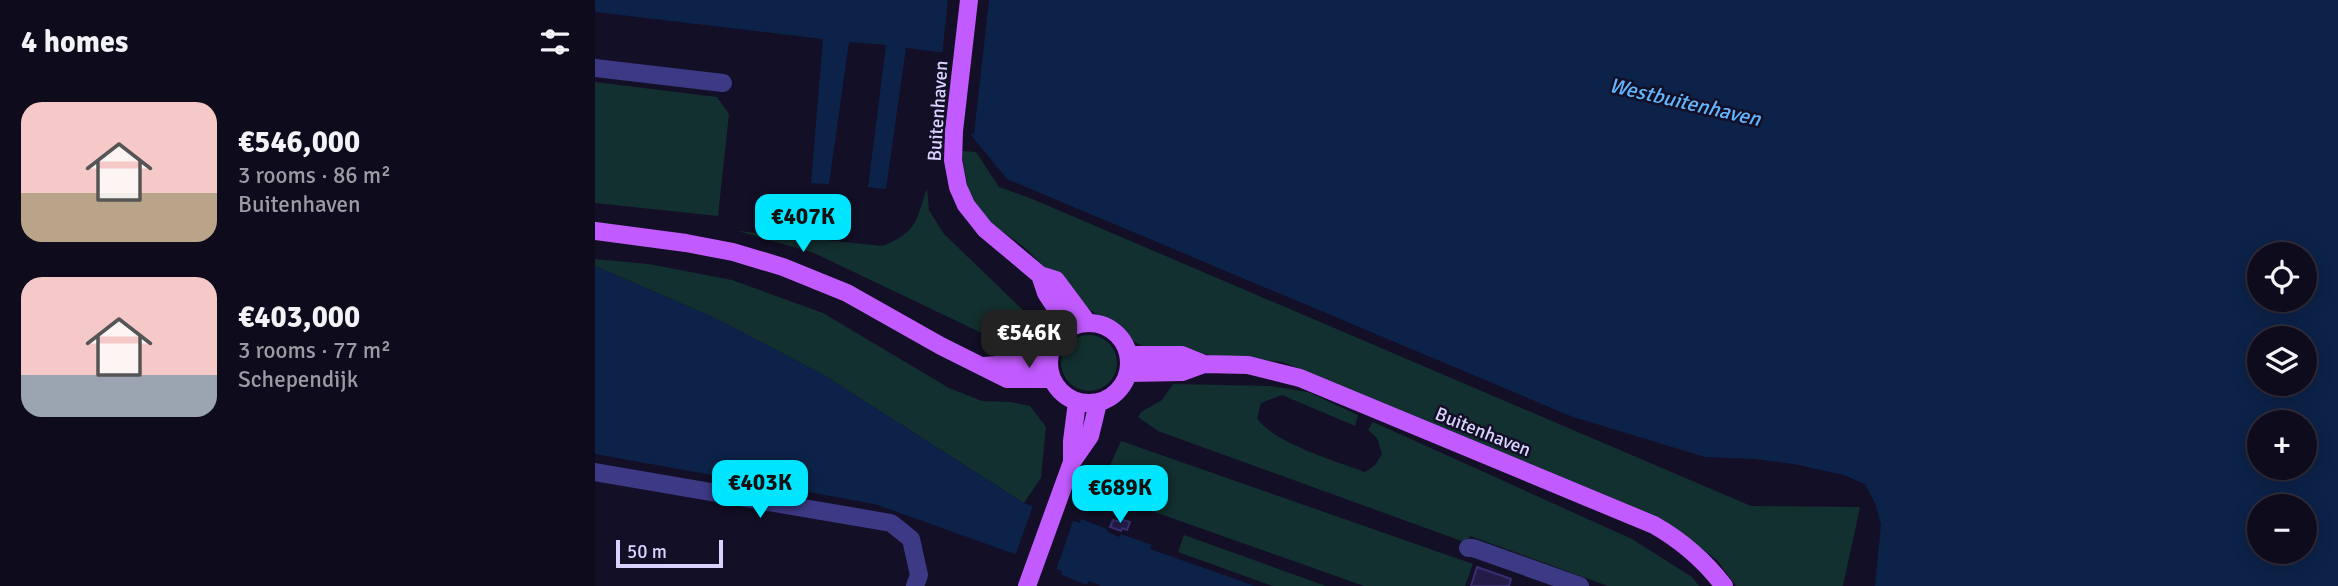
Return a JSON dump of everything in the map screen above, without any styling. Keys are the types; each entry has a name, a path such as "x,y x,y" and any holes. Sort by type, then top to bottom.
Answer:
{"main road":[{"name":"Buitenhaven","path":"969,0 954,131 953,160 958,187 966,205 985,229 1040,275 1056,280 1088,323"},
{"path":"595,231 686,243 782,267 847,293 1007,379 1050,370"},
{"name":"Buitenhaven","path":"1040,275 1046,293 1069,328"},
{"path":"1088,323 1100,324 1115,332 1121,339 1128,364 1120,389 1098,403 1077,402 1062,394 1050,370 1053,344 1069,328 1088,323"},
{"name":"Buitenhaven","path":"1128,364 1182,355 1204,364 1248,365 1318,383 1370,408 1654,525 1677,538 1712,570 1724,586"},
{"path":"1072,461 1077,402"},
{"path":"1027,586 1072,461 1090,436 1098,403"}],"street":[{"path":"595,68 723,83"},
{"path":"595,472 891,523 911,539 919,575 915,586"},
{"path":"1468,548 1580,586"}],"green space":[{"path":"595,82 717,97 729,114 718,216 595,203"},
{"path":"961,151 976,152 999,187 1751,506 1860,507 1843,586 1736,586 1717,560 1664,521 1283,362 1148,349 1085,306 1023,246 991,224 969,194"},
{"path":"927,188 929,210 944,234 1023,310 1022,325 1014,338 990,337 814,253 738,231 883,246 903,236 914,224"},
{"path":"595,259 649,264 732,280 823,313 949,388 982,401 1030,406 1046,427 1041,478 1024,503 822,374 717,319 595,266"},
{"path":"1083,335 1095,335 1109,343 1117,357 1115,374 1109,383 1095,391 1083,391 1066,379 1061,369 1061,357 1073,340"},
{"path":"1173,384 1270,386 1308,392 1358,415 1355,426 1282,395 1261,403 1257,418 1265,427 1291,443 1365,472 1375,465 1382,454 1377,438 1368,430 1373,422 1632,539 1692,577 1699,586 1608,586 1470,536 1467,543 1158,431 1138,417 1141,412 1162,400"},
{"path":"1121,441 1473,564 1465,586 1364,586 1098,492"},
{"path":"1184,535 1326,586 1273,586 1178,552"}],"water":[{"name":"Westbuitenhaven","path":"595,0 2338,0 2338,586 1875,586 1881,524 1875,503 1865,484 1844,475 1794,464 1705,457 1573,417 1007,179 971,135 980,57 906,48 886,189 868,187 886,45 849,42 829,184 811,183 823,39 595,12"},
{"path":"595,266 717,319 822,374 1024,503 1080,523 1081,519 1119,537 1121,534 1152,545 1150,549 1255,586 1102,586 1088,581 1087,585 1062,575 1062,571 875,504 595,454"}],"pier":[{"path":"948,0 989,0 974,134 968,133 977,60 942,56"},
{"path":"1034,503 1074,518 1056,570 1015,556"}],"building":[{"path":"1121,519 1130,522 1127,530 1110,527 1113,520 1120,522"},
{"path":"1477,567 1511,579 1509,586 1471,586"}]}
